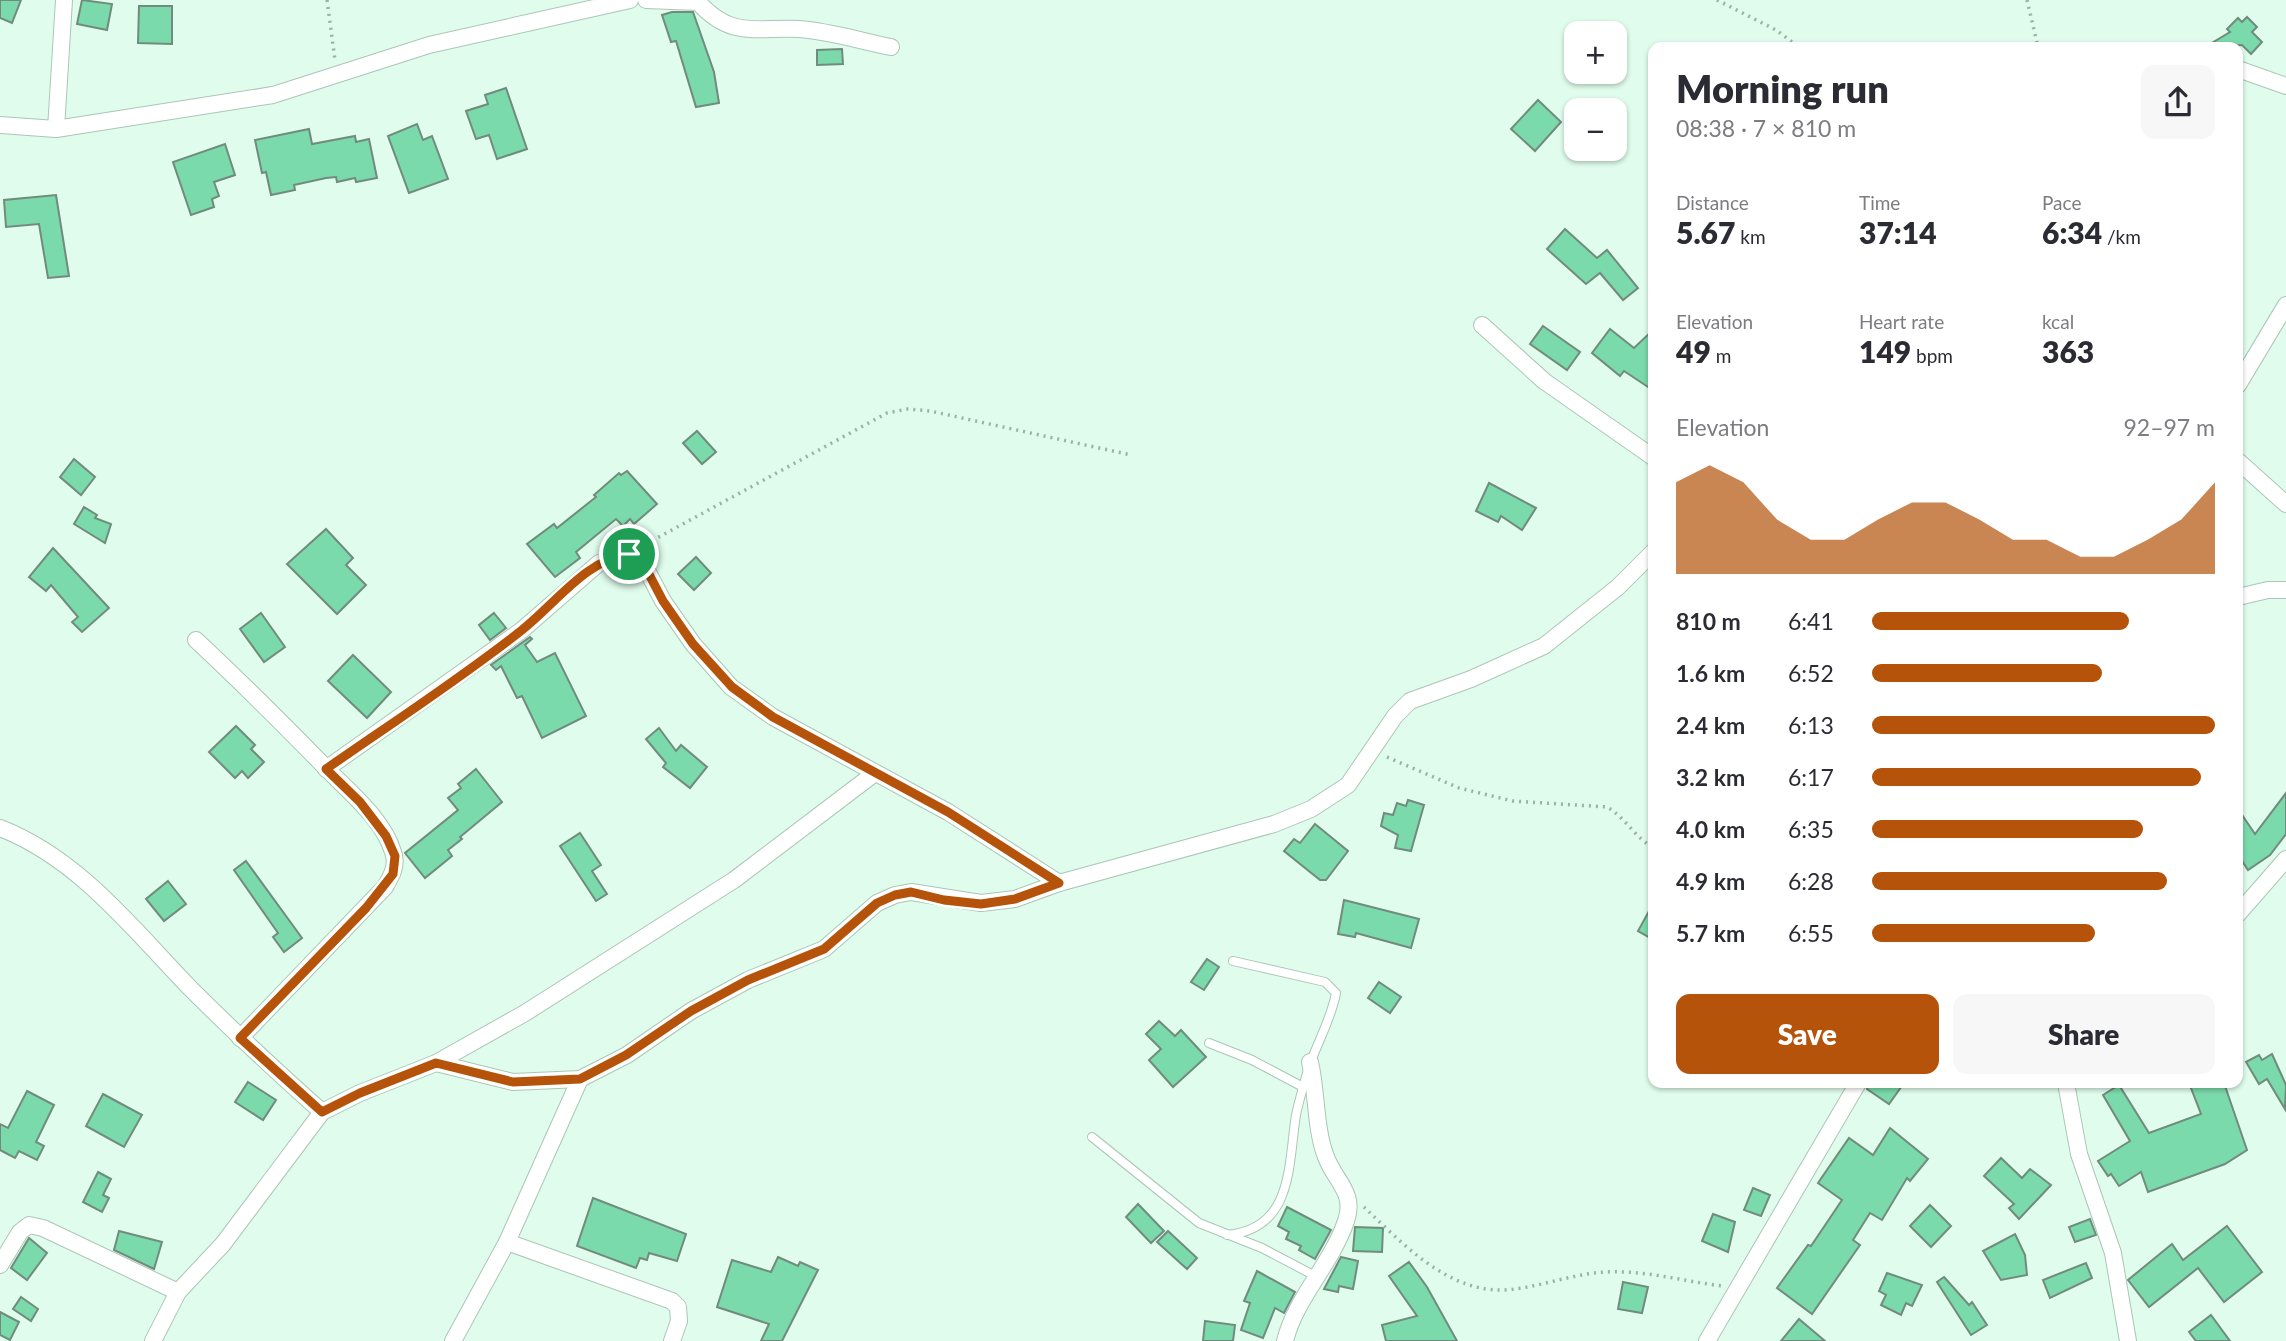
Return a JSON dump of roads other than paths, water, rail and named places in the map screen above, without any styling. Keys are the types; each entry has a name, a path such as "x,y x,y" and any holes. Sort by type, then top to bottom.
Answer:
{"street":[{"path":"56,129 64,0"},
{"path":"0,125 56,129 273,95 338,77 429,45 630,0"},
{"path":"646,0 698,2 714,20 749,30 801,29 891,47"},
{"path":"2243,71 2286,86"},
{"path":"2243,362 2286,305"},
{"path":"1482,326 1544,381 1648,454"},
{"path":"2243,465 2285,501"},
{"path":"326,769 522,630 599,564 616,556 629,554 641,559 663,601 693,644 732,687 773,717 948,812 1059,883"},
{"path":"436,1063 513,1082 580,1079 626,1055 691,1011 737,986 824,949 877,903 895,895 911,892 944,900 981,904 1015,899 1059,883 1274,824 1311,809 1348,785 1374,751 1395,716 1410,701 1471,679 1544,646 1618,587 1648,557"},
{"path":"2243,596 2268,590 2286,590"},
{"path":"197,640 269,708 360,802 386,836 395,856 393,874 366,908 240,1038"},
{"path":"153,1341 178,1293 223,1244 322,1112 360,1093 436,1063 525,1013 734,880 875,773"},
{"path":"0,828 30,839 66,863 240,1038 322,1112"},
{"path":"2243,908 2286,859"},
{"path":"1285,1341 1290,1320 1319,1278 1346,1220 1349,1204 1346,1189 1326,1157 1310,1062"},
{"path":"453,1341 507,1242 580,1079"},
{"path":"1707,1341 1855,1088"},
{"path":"2067,1088 2079,1154 2113,1252 2128,1341"},
{"path":"0,1265 20,1232 29,1226 43,1228 178,1293"},
{"path":"507,1242 673,1301 678,1307 679,1321 672,1341"}],"lane":[{"path":"1227,1235 1255,1228 1278,1202 1289,1181 1296,1114 1310,1062 1336,993 1332,986 1233,961"},
{"path":"1209,1044 1252,1060 1303,1087"},
{"path":"1091,1137 1199,1223 1262,1248 1319,1278"}]}
